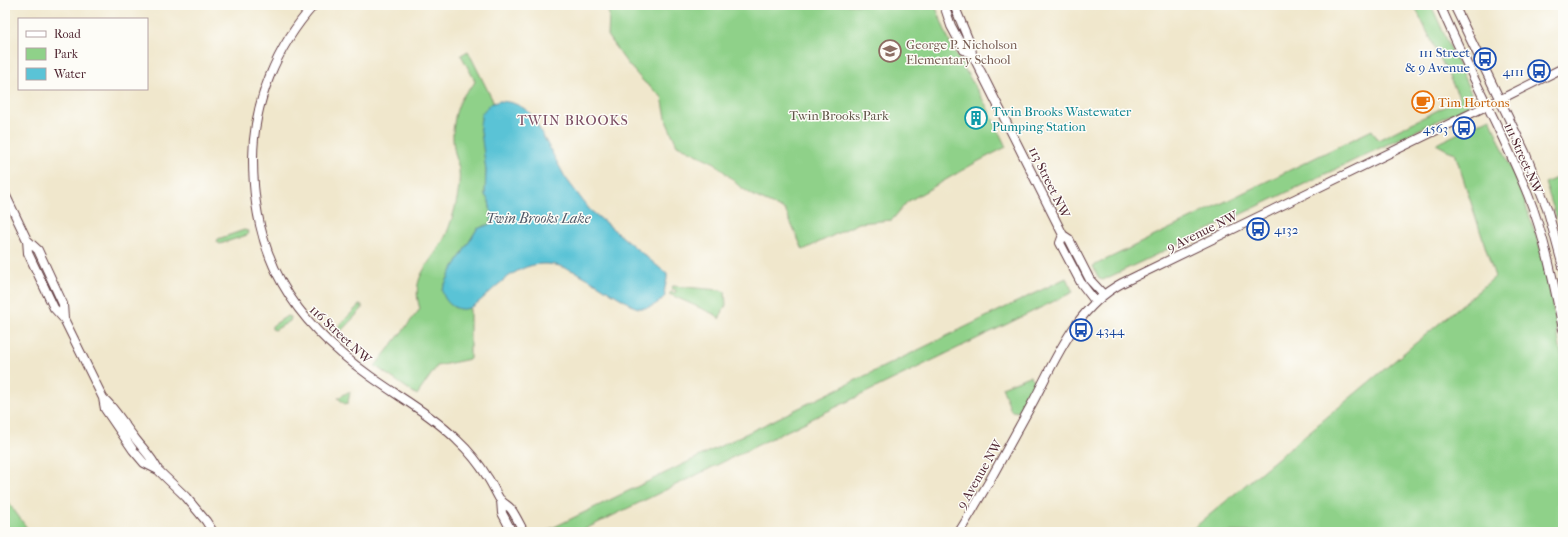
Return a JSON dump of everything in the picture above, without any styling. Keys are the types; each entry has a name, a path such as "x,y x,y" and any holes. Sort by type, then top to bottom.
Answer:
{"street":[{"name":"116 Street NW","path":"314,5 292,33 274,66 263,96 255,128 253,145 253,172 258,222 269,256 277,275 295,305 322,336 364,372 429,417 457,440 488,477 500,500 502,513 512,532"},
{"name":"113 Street NW","path":"944,5 957,38 964,50 972,54"},
{"name":"113 Street NW","path":"954,5 971,46 972,54 1062,235 1069,239 1090,280 1103,294"},
{"name":"111 Street NW","path":"1440,5 1512,157 1536,217 1548,259 1563,329"},
{"name":"111 Street NW","path":"1454,5 1525,152 1542,194 1563,268"},
{"name":"9 Avenue NW","path":"959,532 1070,334 1082,316 1103,294 1122,283 1488,106 1563,68"},
{"path":"5,194 27,240 28,253 54,308 64,320 103,398 105,409 126,442 144,462 158,470 192,505 206,521 213,532"},
{"name":"113 Street NW","path":"1062,235 1060,243 1081,283 1095,302"},
{"name":"116 Street NW","path":"500,500 511,509 524,532"}],"green space":[{"name":"Twin Brooks Park","path":"605,5 935,5 951,46 986,105 1006,147 907,202 892,220 859,223 803,250 785,210 754,196 739,186 715,163 677,145 667,123 662,97 644,82 627,63 608,37 609,14"},
{"path":"1414,5 1431,5 1471,93 1468,106 1103,280 1099,279 1093,266 1372,130 1378,140 1460,99"},
{"path":"468,51 494,103 490,104 484,148 486,171 485,195 489,201 492,218 490,224 477,229 452,270 442,290 452,306 459,308 470,308 470,359 437,366 417,395 375,366 420,309 417,297 420,278 424,269 441,245 452,219 459,186 459,169 453,140 455,120 461,99 475,81 461,55"},
{"path":"1490,118 1524,200 1544,259 1563,364 1563,532 1189,532 1495,277 1455,153 1436,144"},
{"path":"1563,175 1563,237 1545,183"},
{"path":"244,230 248,231 247,235 220,244 217,242 218,239"},
{"path":"1066,278 1073,292 579,532 544,532"},
{"path":"671,287 720,290 725,292 726,305 719,319 716,315 669,294 671,292 675,293 676,290 672,289"},
{"path":"359,305 362,305 362,309 341,331 337,332 337,328"},
{"path":"287,316 291,317 290,321 275,330 272,329 272,326"},
{"path":"1030,376 1036,382 1018,412 1011,411 1002,387"},
{"path":"350,392 348,403 345,404 338,398"},
{"path":"5,498 30,532 5,532"}],"water":[{"name":"Twin Brooks Lake","path":"500,101 518,105 532,115 565,177 589,209 667,274 665,296 660,301 647,308 639,308 631,305 593,281 573,271 563,267 543,264 521,269 514,273 471,307 461,309 452,306 449,303 443,295 442,290 452,270 477,229 490,224 492,218 489,201 485,195 486,171 480,124 482,113 490,104"}],"place":[{"name":"George P. Nicholson Elementary School","path":"890,51"},
{"name":"111 Street & 9 Avenue","path":"1485,59"},
{"name":"4111","path":"1539,71"},
{"name":"Tim Hortons","path":"1423,102"},
{"name":"Twin Brooks Wastewater Pumping Station","path":"976,118"},
{"name":"4563","path":"1464,128"},
{"name":"4132","path":"1258,229"},
{"name":"4344","path":"1081,330"}],"district":[{"name":"TWIN BROOKS","path":"573,120"}]}
